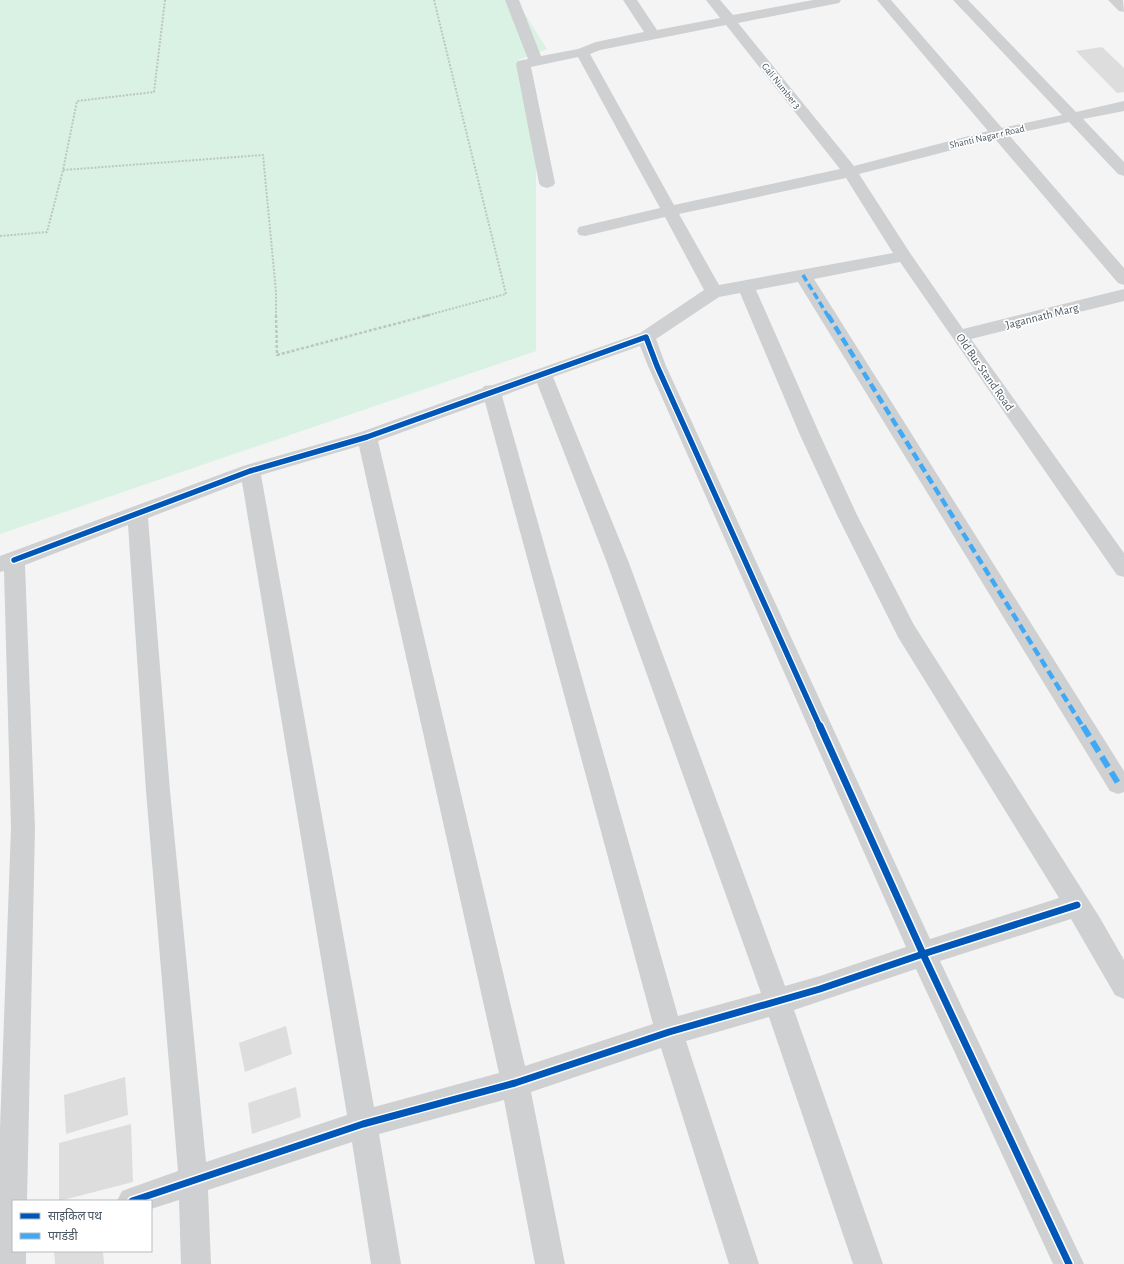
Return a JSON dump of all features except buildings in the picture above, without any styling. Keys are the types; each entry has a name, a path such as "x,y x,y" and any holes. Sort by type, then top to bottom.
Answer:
{"street":[{"path":"512,0 532,62"},
{"path":"630,0 653,35"},
{"name":"Gali Number 3","path":"713,0 850,172"},
{"path":"547,184 523,64 582,52 596,46 834,0"},
{"path":"884,0 1124,279"},
{"path":"960,0 1124,171"},
{"path":"1115,0 1124,8"},
{"path":"582,52 714,292"},
{"name":"Shanti Nagar r Road","path":"585,231 670,210 850,172 998,133 1124,106"},
{"name":"Old Bus Stand Road","path":"850,172 904,256 959,336 1124,569"},
{"path":"9,1247 23,828 7,562 250,471 366,437 490,391 646,337 714,292 904,256"},
{"path":"803,275 1118,782"},
{"path":"746,286 844,508 906,631 1077,905 1124,986"},
{"name":"Jagannath Marg","path":"959,336 1124,295"},
{"path":"646,337 657,366 923,954 1069,1264"},
{"path":"542,374 618,563 777,1001 868,1264"},
{"path":"490,391 669,1032 744,1264"},
{"path":"366,437 515,1083 550,1264"},
{"path":"250,471 386,1264"},
{"path":"137,513 158,791 193,1181 196,1264"},
{"path":"135,1200 363,1124 515,1083 669,1032 820,989 923,954 1077,905"}],"path":[{"path":"0,236 47,232 63,170 77,100 154,92 164,0"},
{"path":"63,170 263,155 276,292 278,355 506,294 434,0"}],"green space":[{"path":"0,0 516,0 547,49 518,60 536,90 536,351 0,534"}],"marked path":[{"path":"803,275 1118,783"}],"cycle path":[{"path":"14,560 250,471 367,437 646,337 657,366 923,954 1077,905"},
{"path":"135,1200 363,1124 515,1083 669,1032 820,989 923,954 1069,1264"}]}
